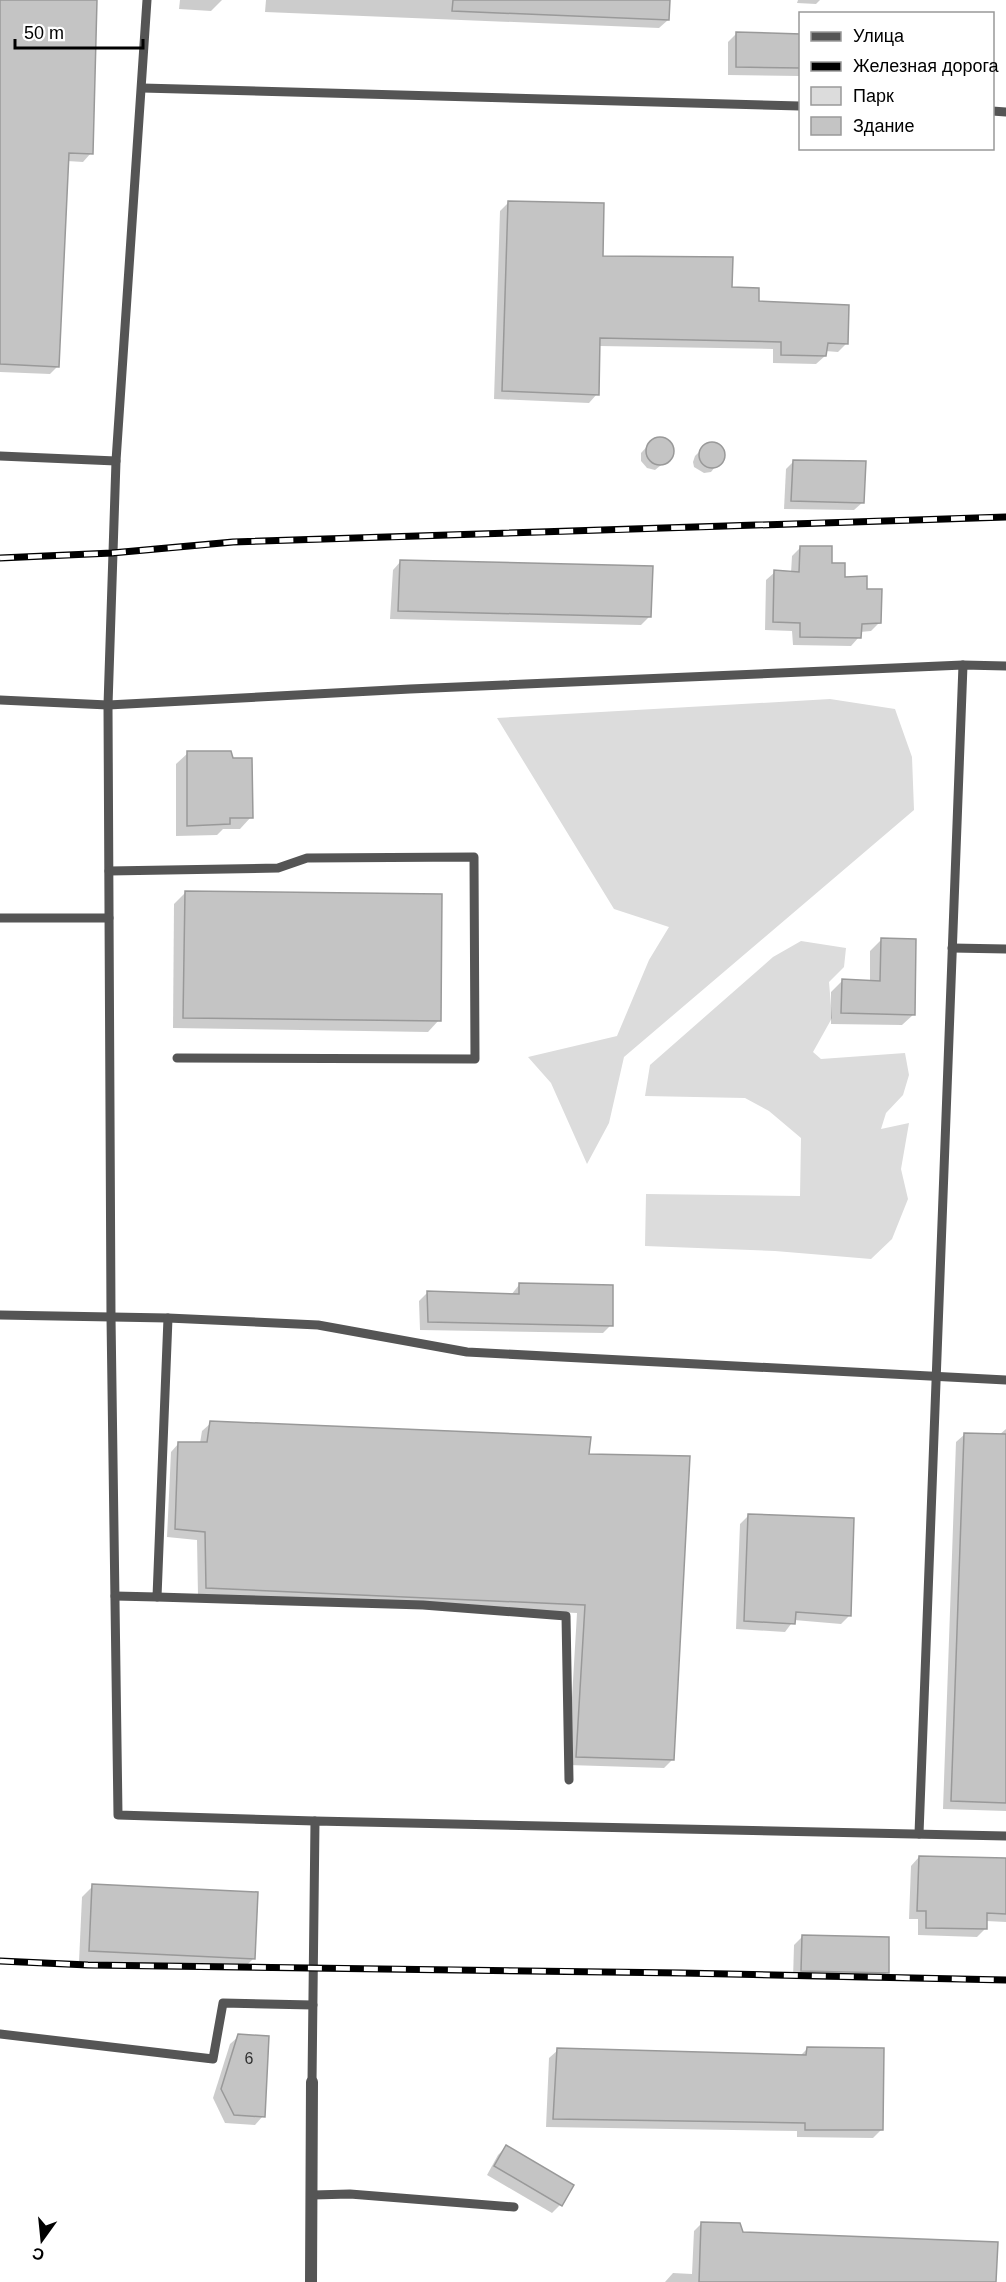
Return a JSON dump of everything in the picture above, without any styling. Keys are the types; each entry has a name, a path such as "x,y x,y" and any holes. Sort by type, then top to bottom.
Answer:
{"street":[{"path":"311,2282 312,2082"}],"lane":[{"path":"147,0 116,461 108,705 111,1317 117,1815 1006,1836"},
{"path":"142,88 799,106"},
{"path":"0,456 116,461"},
{"path":"919,1834 963,665"},
{"path":"0,700 108,705 410,689 963,665 1006,666"},
{"path":"109,871 278,868 307,858 474,857 475,1059 177,1058"},
{"path":"0,918 109,918"},
{"path":"952,948 1006,949"},
{"path":"0,1315 168,1318 318,1325 467,1352 1006,1380"},
{"path":"157,1597 168,1318"},
{"path":"115,1596 423,1605 566,1616 568,1780"},
{"path":"312,2082 315,1821"},
{"path":"0,2034 213,2059 224,2003 313,2005"},
{"path":"313,2195 350,2194 514,2207"}],"green space":[{"path":"830,699 895,709 912,757 914,810 624,1057 609,1123 587,1164 551,1083 528,1057 617,1036 649,960 669,927 614,909 497,718"},
{"path":"801,941 846,948 844,967 829,982 832,1018 813,1052 821,1059 905,1053 909,1075 903,1095 886,1113 881,1129 909,1123 901,1169 908,1199 892,1239 871,1259 775,1251 645,1246 646,1194 800,1196 801,1138 769,1111 745,1098 645,1096 650,1065 773,957"}],"building":[{"path":"0,0 97,0 93,154 69,153 59,367 0,364"},
{"path":"453,0 670,0 669,20 452,11"},
{"path":"736,32 799,34 799,68 736,67"},
{"path":"508,201 604,203 603,256 733,257 732,287 759,288 759,301 849,305 848,344 828,343 826,356 781,355 781,342 600,338 599,395 502,391"},
{"path":"660,437 670,441 674,451 670,461 660,465 650,461 646,451 650,441"},
{"path":"712,442 721,446 725,455 721,464 712,468 703,464 699,455 703,446"},
{"path":"793,460 866,461 864,503 791,501"},
{"path":"800,546 832,546 832,563 845,563 845,577 867,576 867,589 882,589 881,623 862,624 861,638 800,637 800,623 773,622 774,570 799,572"},
{"path":"400,560 653,566 651,617 398,611"},
{"path":"187,751 231,751 233,758 252,758 253,818 230,818 230,824 187,826"},
{"path":"185,891 442,894 441,1021 183,1018"},
{"path":"881,938 916,939 915,1015 841,1013 842,979 880,981"},
{"path":"519,1283 613,1285 613,1326 428,1322 427,1291 519,1294"},
{"path":"210,1421 591,1437 589,1454 690,1456 674,1760 576,1757 585,1605 206,1588 205,1532 175,1529 178,1442 207,1442"},
{"path":"964,1433 1006,1434 1006,1803 951,1801"},
{"path":"748,1514 854,1518 851,1616 796,1612 795,1624 744,1621"},
{"path":"919,1856 1006,1858 1006,1914 987,1913 987,1929 926,1928 926,1911 917,1911"},
{"path":"92,1884 258,1892 255,1959 89,1951"},
{"path":"802,1935 889,1937 889,1973 801,1971"},
{"path":"238,2034 269,2036 265,2117 234,2115 221,2089"},
{"path":"807,2047 884,2048 883,2130 805,2130 805,2123 553,2119 557,2048 806,2055"},
{"path":"506,2145 574,2185 562,2206 494,2166"},
{"path":"701,2222 740,2223 743,2232 998,2242 996,2282 699,2282"}],"railway":[{"path":"0,558 112,553 233,542 1006,517"},
{"path":"0,1961 88,1965 1006,1980"}]}
